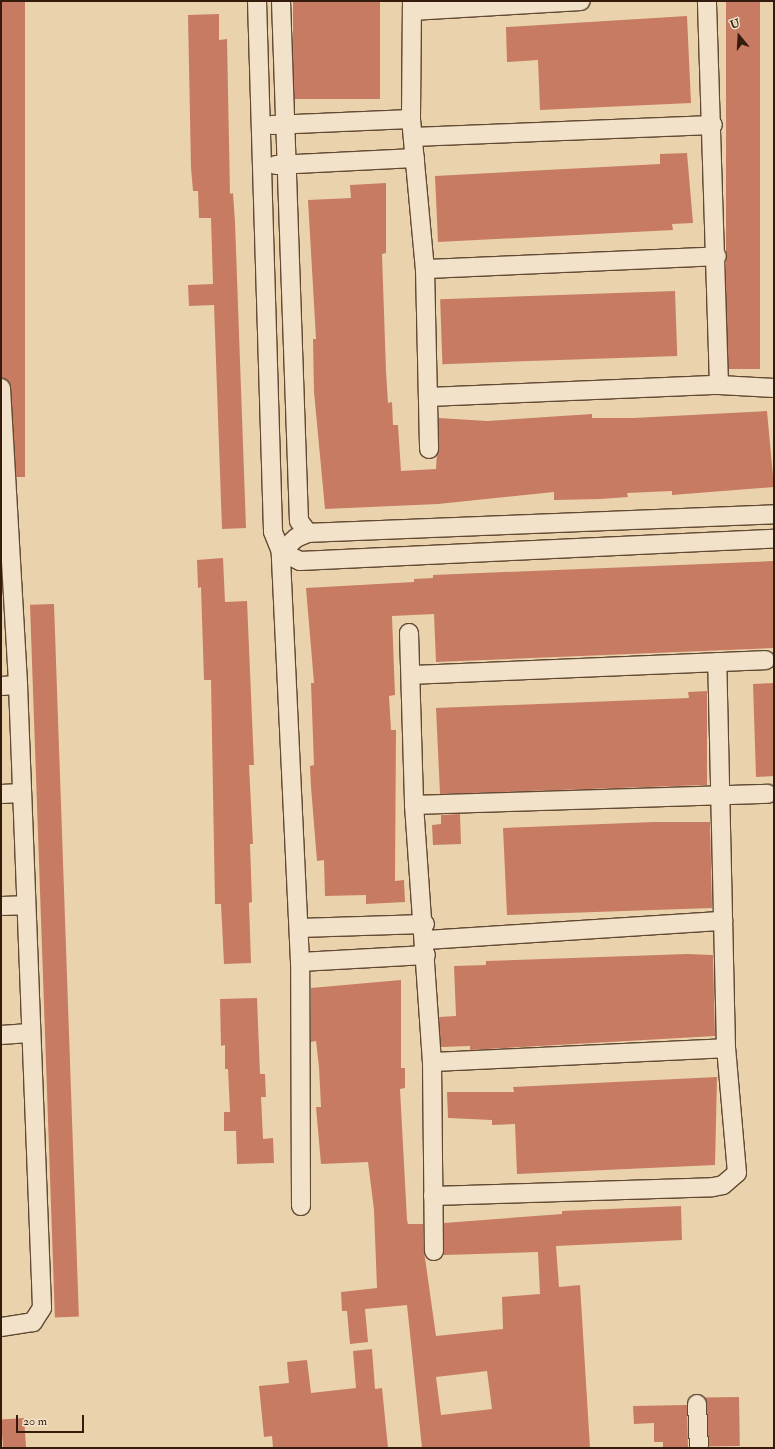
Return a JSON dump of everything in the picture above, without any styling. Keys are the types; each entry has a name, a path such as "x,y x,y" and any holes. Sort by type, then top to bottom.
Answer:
{"street":[{"path":"257,1 273,532 281,552 300,962 302,1206"},
{"path":"281,1 284,125 287,164 300,521 308,533"},
{"path":"429,449 425,269 414,138 411,119 412,6 581,1"},
{"path":"706,1 717,256 719,385"},
{"path":"261,125 411,119"},
{"path":"414,138 712,126"},
{"path":"262,166 415,158"},
{"path":"425,269 717,256"},
{"path":"428,397 719,385 774,388"},
{"path":"1,388 10,685 22,793 29,1033 42,1308 33,1322 1,1327"},
{"path":"281,552 292,540 308,533 774,514"},
{"path":"456,527 457,553"},
{"path":"281,552 300,561 774,539"},
{"path":"409,633 414,805 426,940 432,1062 434,1251"},
{"path":"411,675 766,660"},
{"path":"433,1196 723,1185 737,1173 738,1166 726,1048 717,662"},
{"path":"1,794 22,793"},
{"path":"414,805 768,794"},
{"path":"1,906 25,905"},
{"path":"300,962 426,940 723,921"},
{"path":"298,928 426,940"},
{"path":"1,1035 29,1033"},
{"path":"432,1062 726,1048"},
{"path":"697,1404 699,1448"}],"building":[{"path":"1,1 25,1 25,477 1,477"},
{"path":"293,1 380,1 380,99 293,99"},
{"path":"726,1 760,1 760,369 726,369"},
{"path":"219,14 219,40 227,39 230,194 233,193 235,222 246,528 222,529 214,305 189,306 188,285 213,284 211,218 199,218 198,191 193,191 191,168 188,15"},
{"path":"687,16 691,103 540,110 538,60 507,62 506,27"},
{"path":"687,153 693,223 672,224 673,230 438,242 435,176 660,164 660,154"},
{"path":"386,183 386,253 382,254 386,371 388,403 392,402 393,425 398,425 401,471 436,469 439,418 487,421 592,414 592,418 633,418 767,411 774,487 672,495 672,491 627,493 628,497 600,499 554,500 554,492 438,504 325,509 314,392 313,339 316,339 308,200 351,198 350,185"},
{"path":"675,291 677,356 442,364 440,299"},
{"path":"223,558 225,602 247,601 254,765 249,765 253,844 250,844 252,902 249,903 251,963 224,964 221,904 215,904 211,680 204,680 201,587 198,588 197,560"},
{"path":"774,561 774,648 436,662 434,614 392,616 395,695 389,696 391,730 396,730 395,881 404,880 405,902 366,904 366,895 325,896 324,860 317,861 311,787 310,766 314,765 311,683 314,683 306,588 414,582 414,579 433,578 433,575"},
{"path":"54,604 79,1317 55,1317 30,605"},
{"path":"774,683 774,776 756,777 753,684"},
{"path":"707,691 707,785 440,794 436,708 689,698 688,692"},
{"path":"460,814 461,844 433,845 432,825 441,824 441,815"},
{"path":"654,822 710,822 712,908 507,915 503,828"},
{"path":"687,954 713,955 715,1036 470,1050 470,1046 441,1047 439,1017 456,1016 454,966 486,965 486,961"},
{"path":"401,980 401,1068 405,1068 405,1088 400,1089 407,1220 408,1224 423,1224 424,1251 436,1336 503,1329 502,1297 540,1294 538,1252 444,1255 444,1223 562,1214 562,1211 681,1206 682,1240 556,1246 559,1287 580,1285 590,1448 422,1448 407,1305 365,1309 368,1342 350,1344 347,1311 342,1311 341,1292 377,1288 374,1210 368,1162 321,1164 316,1107 321,1107 319,1067 316,1041 311,1042 311,988","holes":["487,1371 492,1409 441,1415 436,1377"]},
{"path":"257,998 260,1074 265,1074 266,1097 261,1097 263,1139 273,1138 274,1163 237,1164 236,1131 224,1131 224,1112 230,1112 228,1069 225,1069 225,1045 221,1046 220,999"},
{"path":"717,1077 715,1165 517,1174 515,1124 492,1125 492,1120 448,1118 447,1092 514,1092 513,1087"},
{"path":"372,1349 375,1389 382,1388 388,1448 273,1448 272,1436 264,1437 259,1386 289,1383 287,1362 307,1360 311,1393 356,1388 353,1351"},
{"path":"739,1397 740,1446 706,1447 705,1398"},
{"path":"687,1405 688,1448 663,1448 663,1442 654,1442 654,1423 634,1424 633,1406"},
{"path":"24,1418 26,1448 3,1448 1,1420"}]}
